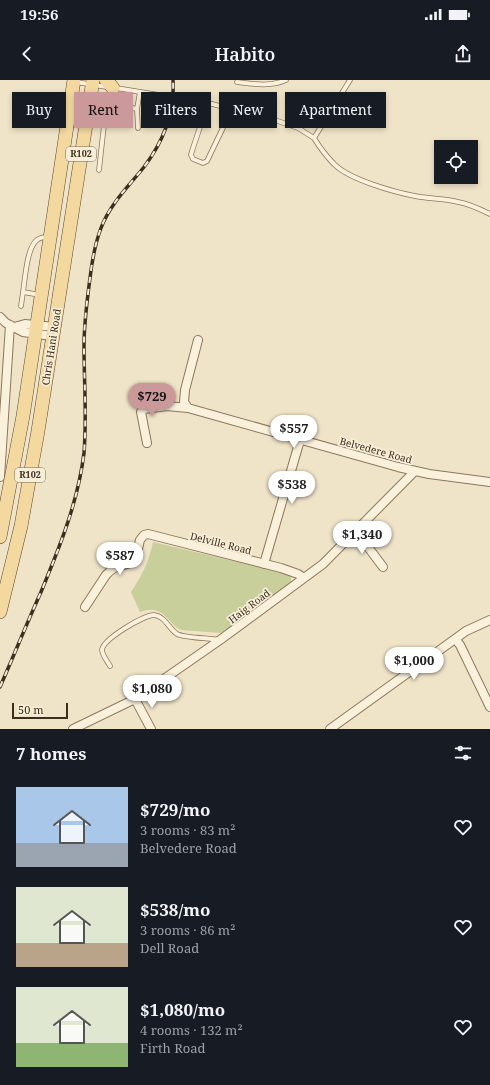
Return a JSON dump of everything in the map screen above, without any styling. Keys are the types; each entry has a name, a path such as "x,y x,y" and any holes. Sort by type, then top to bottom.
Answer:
{"main road":[{"name":"Chris Hani Road","path":"0,536 22,416 73,81"},
{"name":"Chris Hani Road","path":"0,612 21,526 38,431 92,82"}],"street":[{"path":"1,319 23,332 35,330 53,332"},
{"path":"0,477 3,404 12,326"},
{"path":"188,408 184,402 185,390 198,340"},
{"name":"Belvedere Road","path":"147,443 141,416 141,412 144,409 167,406 188,408 415,471 490,482"},
{"path":"264,564 300,440"},
{"name":"Haig Road","path":"73,729 135,699 220,640 323,564 415,471"},
{"path":"356,531 383,567"},
{"name":"Delville Road","path":"85,607 110,570 135,561 141,537 148,534 264,564 298,574 304,578"},
{"path":"330,729 466,631 490,620"},
{"path":"455,639 460,645 490,707"},
{"path":"135,699 151,729"}],"lane":[{"path":"237,82 262,84 279,83 286,80"},
{"path":"314,138 350,80"},
{"path":"73,81 111,85 140,92 137,109 138,128"},
{"path":"208,103 232,109 209,159 203,163 193,159 191,155 208,103"},
{"path":"133,108 137,109"},
{"path":"277,121 298,128 314,138 320,148 336,166 347,173 373,184 416,196 458,202 490,214"},
{"path":"99,170 104,128"},
{"path":"21,306 28,261 32,246 39,238 50,237"},
{"path":"23,292 41,295"},
{"path":"110,666 103,655 102,650 104,644 119,632 153,615 164,619 179,635 220,640"}],"green space":[{"path":"153,542 287,574 291,577 291,582 289,587 221,633 181,630 164,615 157,611 150,610 140,612 131,592 145,568"}],"railway":[{"path":"0,687 55,558 73,506 81,471 85,440 85,320 92,265 97,240 109,211 144,167 162,137 170,115 173,80"}]}
